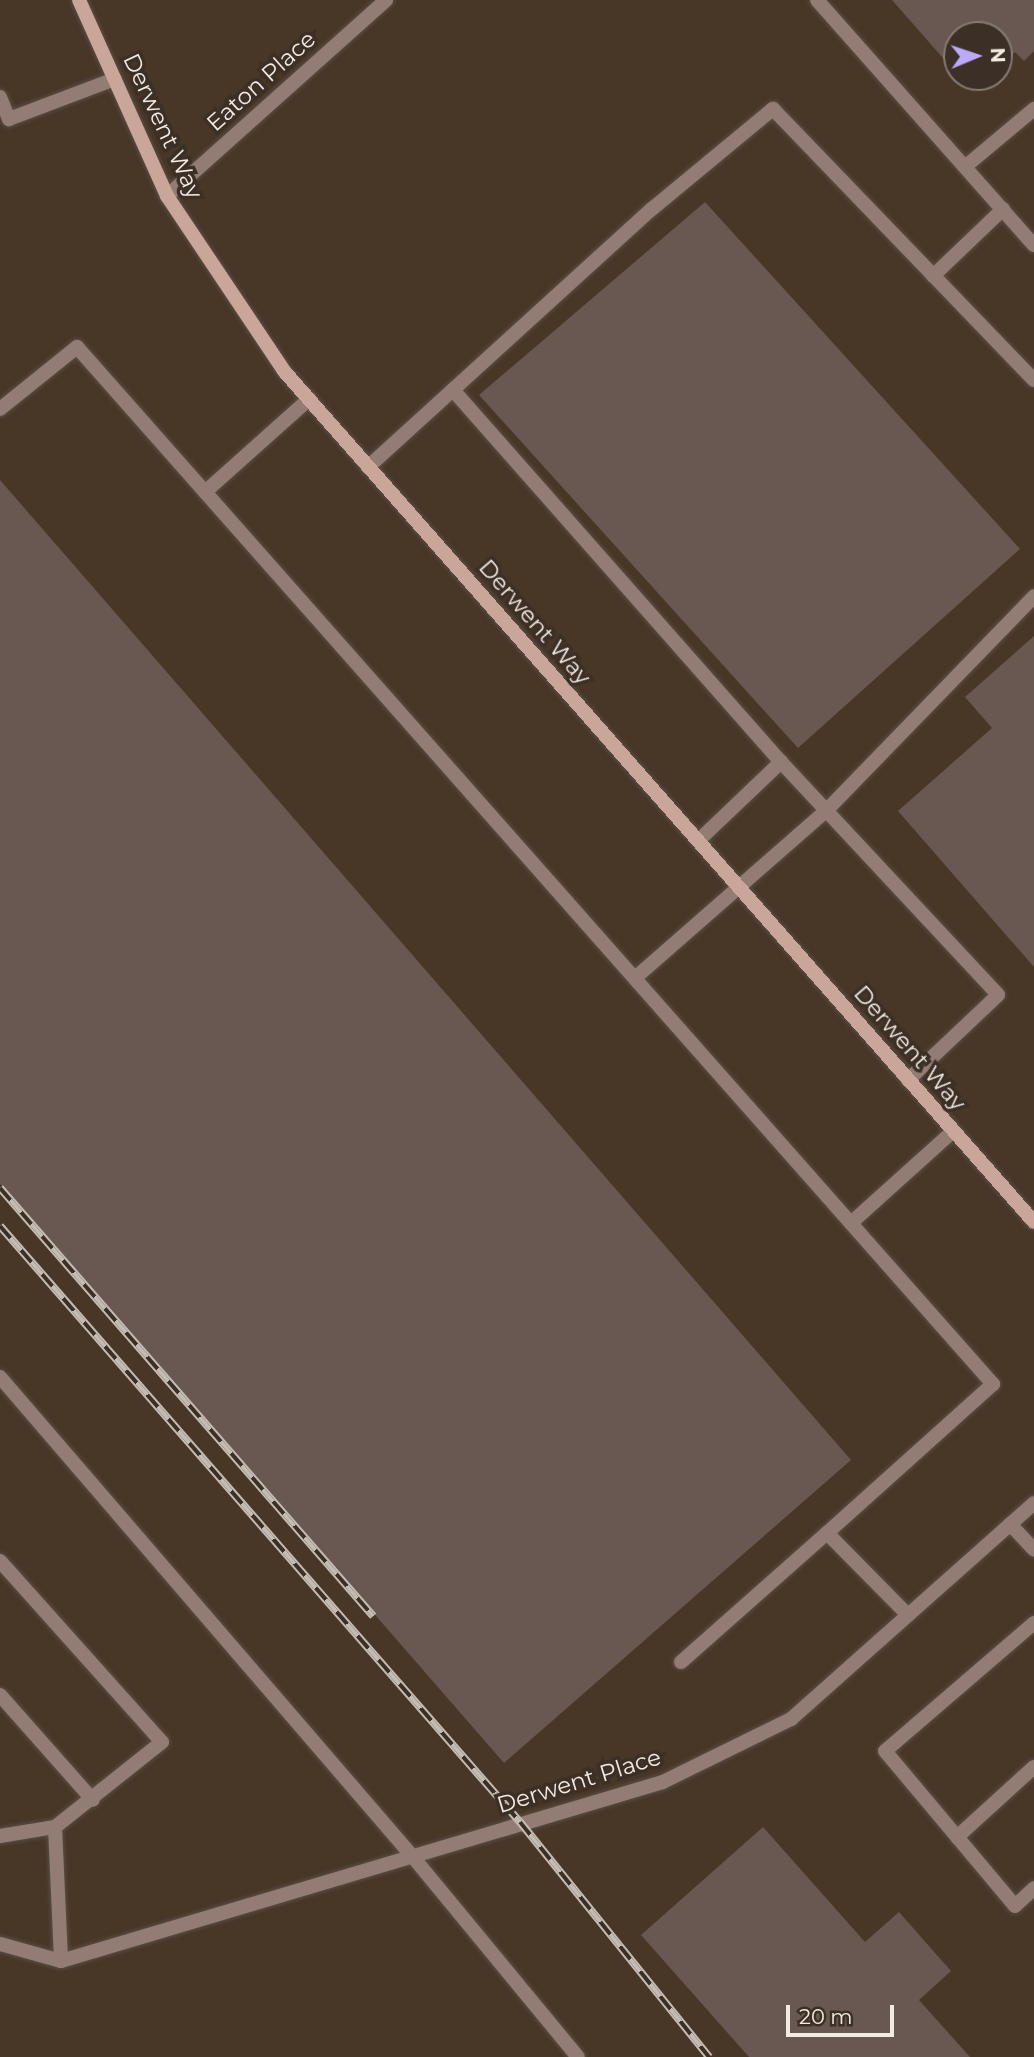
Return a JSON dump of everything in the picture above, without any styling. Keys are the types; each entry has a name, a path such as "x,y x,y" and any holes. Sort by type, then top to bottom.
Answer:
{"street":[{"name":"Derwent Way","path":"79,0 167,195 285,372 1034,1222"},
{"name":"Eaton Place","path":"167,195 387,0"},
{"path":"817,0 1034,245"},
{"path":"0,97 4,121 115,79"},
{"path":"368,467 652,209 774,108 1034,380"},
{"path":"966,166 1034,110"},
{"path":"933,276 1003,209"},
{"path":"0,410 77,347 993,1384 681,1662"},
{"path":"453,390 781,762 998,995 908,1080"},
{"path":"205,492 309,399"},
{"path":"635,978 826,811 1034,596"},
{"path":"698,841 781,762"},
{"path":"851,1223 953,1131"},
{"path":"0,1377 413,1857 578,2057"},
{"name":"Derwent Place","path":"61,1961 663,1782 791,1718 1034,1503"},
{"path":"1010,1524 1034,1550"},
{"path":"827,1533 908,1615"},
{"path":"0,1561 162,1742 93,1800 55,1827 0,1836"},
{"path":"1034,1623 885,1751 1015,1906 1034,1888"},
{"path":"0,1695 93,1800"},
{"path":"957,1837 1034,1768"},
{"path":"0,1944 61,1961 55,1827"}],"shaded area":[{"path":"0,0 1034,0 1034,2057 0,2057"}],"building":[{"path":"892,0 1034,0 1034,51 1024,61 1015,52 1013,54 1013,21 943,21 943,58"},
{"path":"705,202 1020,549 798,748 479,395"},
{"path":"0,480 851,1460 504,1763 0,1184"},
{"path":"1034,636 1034,967 898,811 992,728 965,697"},
{"path":"763,1827 865,1942 899,1912 951,1971 919,2000 970,2057 749,2057 641,1935"}],"railway":[{"path":"0,1188 373,1616"},
{"path":"0,1226 520,1822 709,2057"}]}
